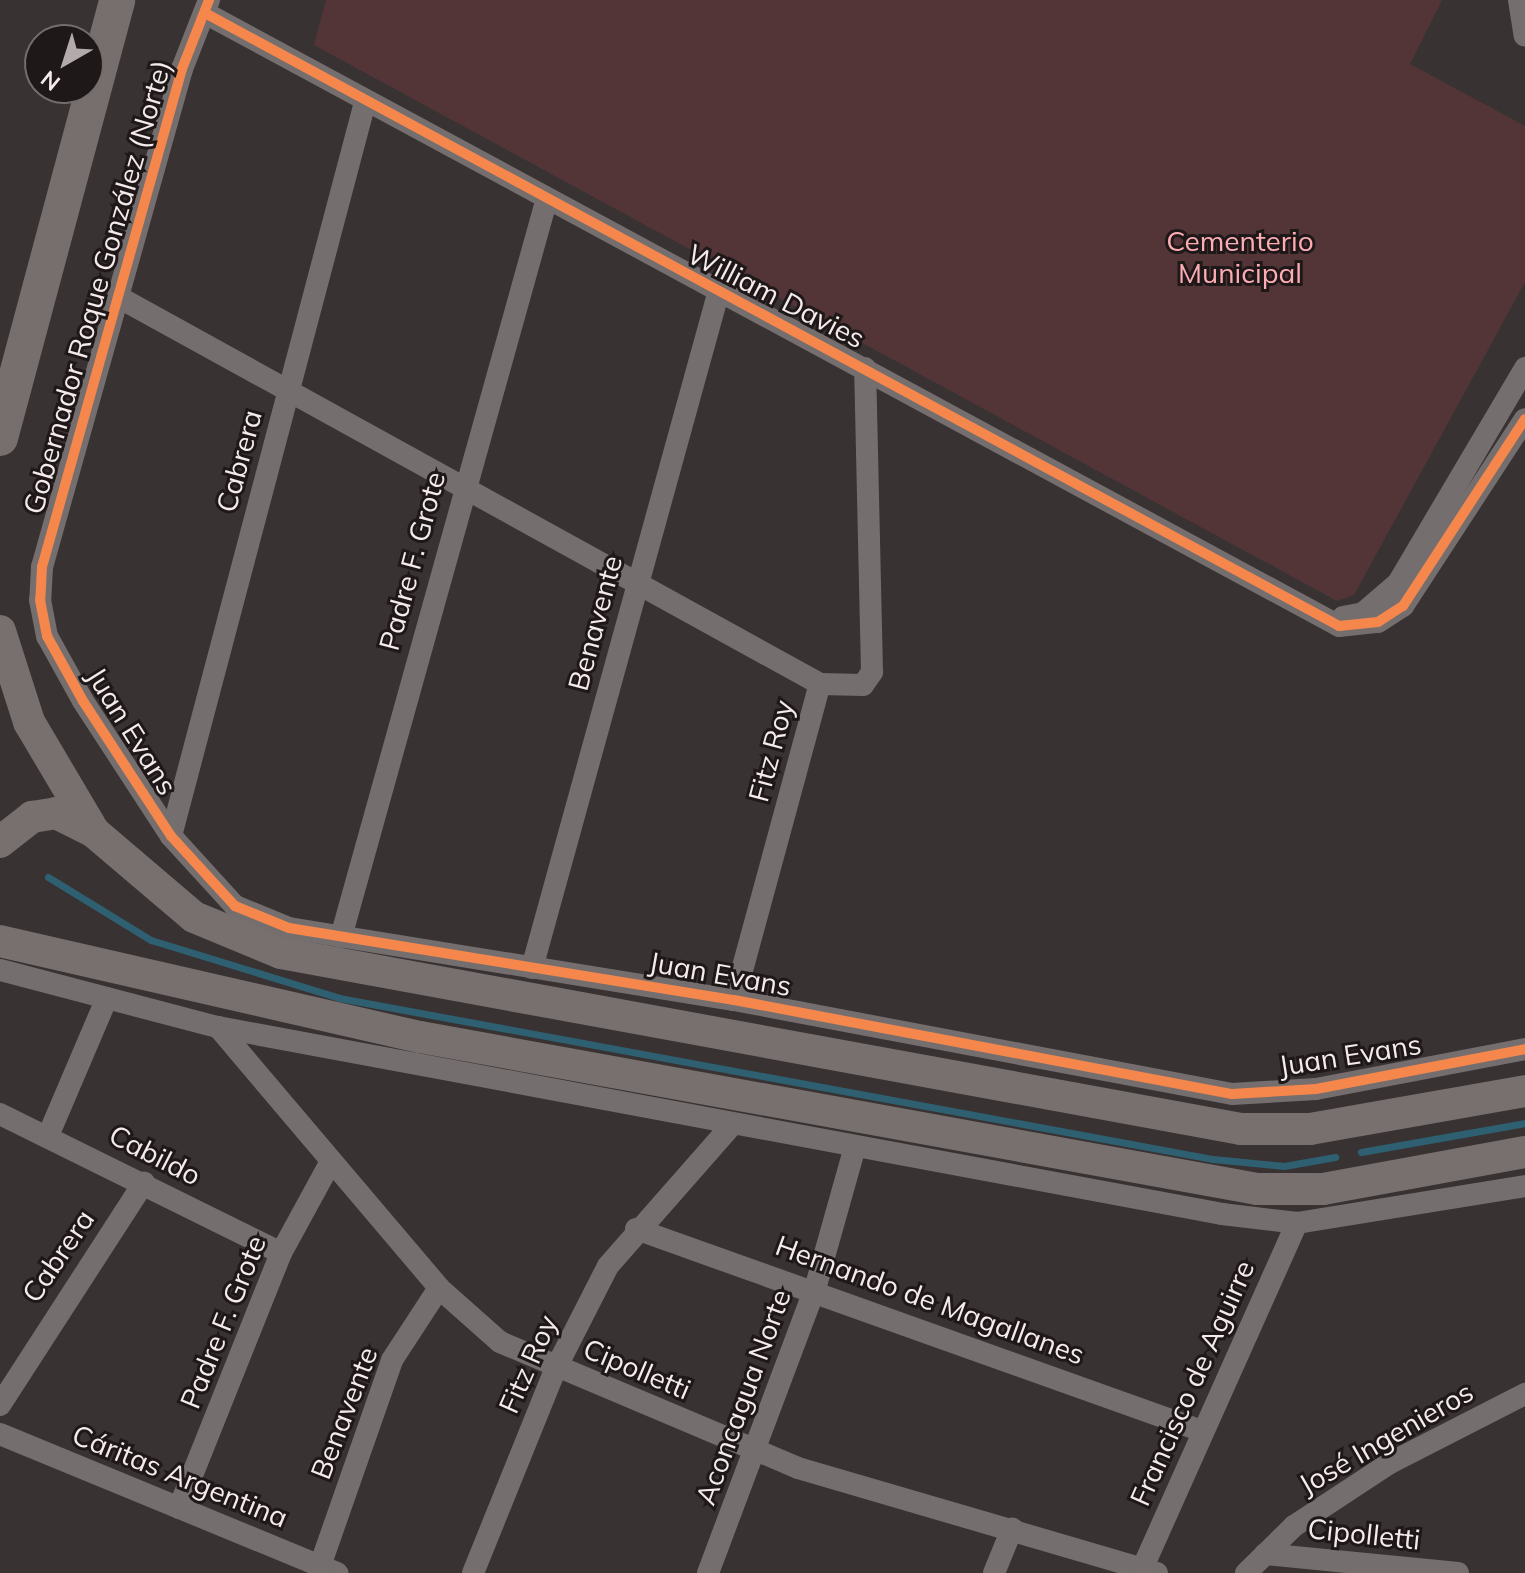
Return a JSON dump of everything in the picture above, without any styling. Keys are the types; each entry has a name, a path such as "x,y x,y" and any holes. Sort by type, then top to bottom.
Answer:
{"main road":[{"path":"0,438 112,8"}],"street":[{"path":"1519,0 1525,36"},
{"name":"William Davies","path":"207,6 365,102 546,202 865,368 1326,620"},
{"name":"Gobernador Roque González (Norte)","path":"47,636 42,567 122,299 182,69 207,6"},
{"name":"Cabrera","path":"171,836 365,102"},
{"name":"Padre F. Grote","path":"341,937 546,202"},
{"name":"Benavente","path":"532,968 718,294"},
{"path":"122,299 463,491 820,684"},
{"name":"Fitz Roy","path":"734,1000 820,684 863,685 872,672 865,368"},
{"path":"1326,620 1363,613 1398,583 1525,368"},
{"path":"1326,620 1356,627 1403,606 1525,419 1503,408"},
{"path":"0,631 29,722 94,832"},
{"name":"Juan Evans","path":"47,636 171,836 235,906 260,921 341,937 734,1000 1232,1094 1316,1089 1525,1049"},
{"path":"0,842 32,817 56,813 94,832 194,917 281,953 846,1059 1276,1133 1525,1091"},
{"path":"0,915 14,943 420,1037 1257,1189 1323,1189 1525,1152"},
{"path":"0,970 218,1027 732,1125 1297,1223 1525,1186"},
{"path":"48,1136 107,998"},
{"name":"Cipolletti","path":"218,1027 330,1163 439,1288 500,1342 757,1452 1150,1570"},
{"name":"Cabildo","path":"0,1114 144,1182 281,1253"},
{"name":"Fitz Roy","path":"473,1573 556,1368 636,1229 732,1125"},
{"name":"Aconcagua Norte","path":"708,1573 757,1452 815,1289 855,1147"},
{"name":"Padre F. Grote","path":"179,1508 281,1253 330,1163"},
{"name":"Cabrera","path":"0,1405 144,1182"},
{"name":"Francisco de Aguirre","path":"1150,1570 1202,1431 1297,1223"},
{"name":"Hernando de Magallanes","path":"636,1229 815,1289 1202,1431"},
{"name":"Benavente","path":"329,1570 392,1360 439,1288"},
{"name":"José Ingenieros","path":"1246,1573 1265,1554 1390,1463 1525,1394"},
{"name":"Cáritas Argentina","path":"0,1434 329,1570"},
{"path":"994,1573 1012,1529"},
{"name":"Cipolletti","path":"1265,1554 1458,1573"}],"green space":[{"name":"Cementerio Municipal","path":"326,0 1442,0 1410,64 1525,126 1525,282 1354,595 1337,601 314,45"}],"waterway":[{"path":"48,877 151,940 339,998 1213,1159 1284,1166 1335,1157"},
{"path":"1361,1152 1525,1123"}],"cycle path":[{"path":"209,0 182,69 42,567 40,600 47,636 83,701 171,836 235,906 289,928 734,1000 1232,1094 1316,1089 1525,1049"},
{"path":"205,13 1339,626 1378,622 1403,606 1525,419"}]}
